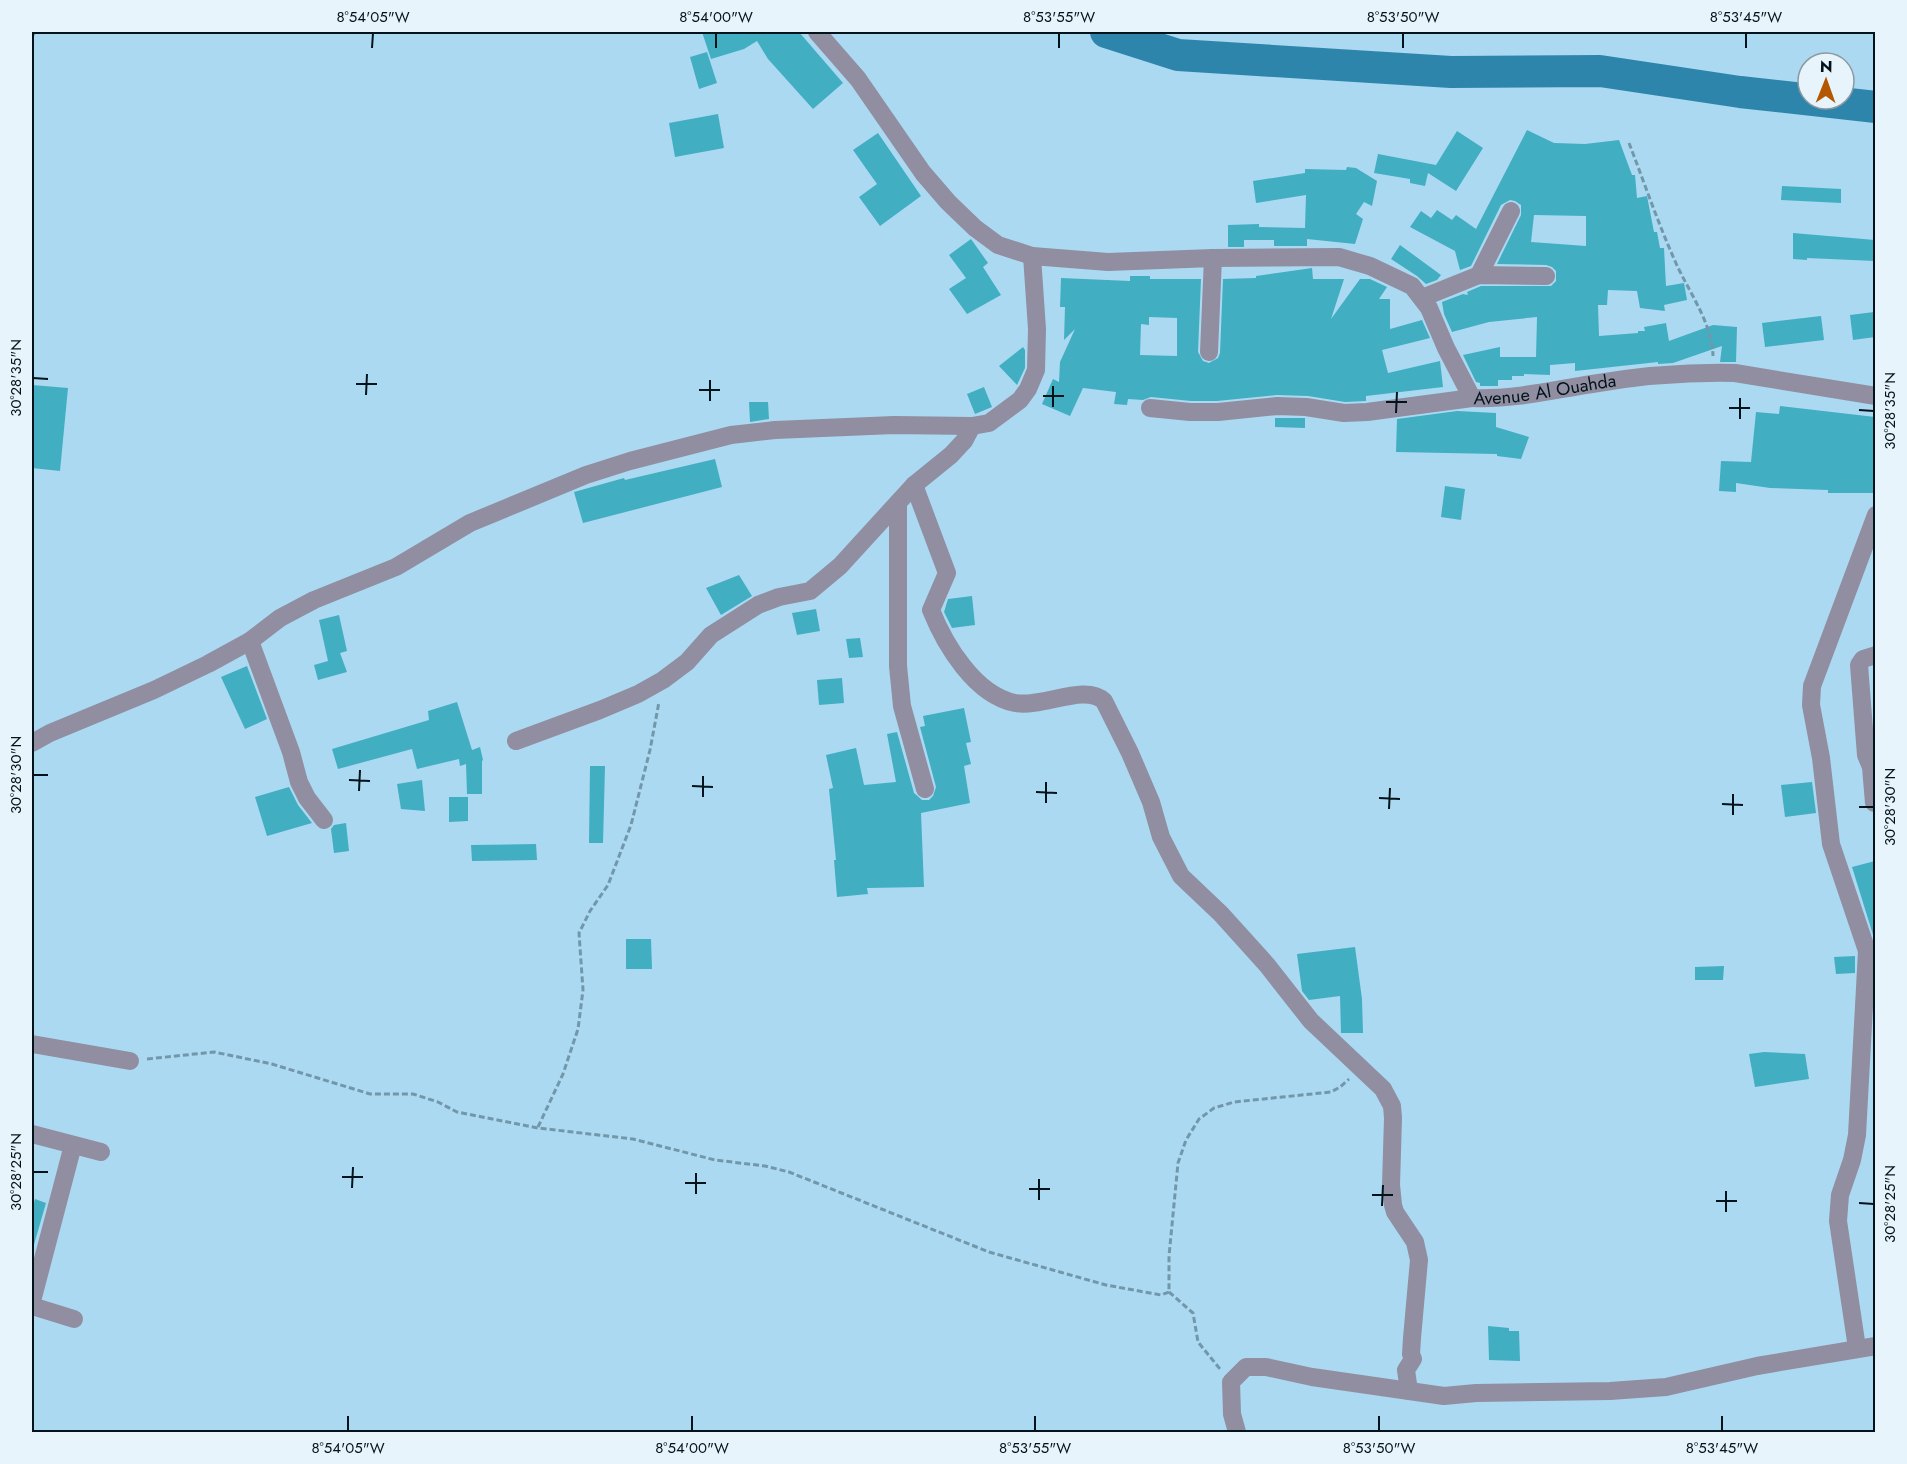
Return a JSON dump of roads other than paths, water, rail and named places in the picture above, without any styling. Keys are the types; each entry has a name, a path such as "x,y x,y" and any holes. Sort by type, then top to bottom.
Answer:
{"street":[{"name":"Avenue Al Ouahda","path":"817,32 858,79 923,173 975,228 998,245 1032,256 1108,262 1340,257 1370,266 1412,286 1422,298 1472,398 1500,397 1595,383 1713,373 1735,373 1875,396"},
{"path":"1479,275 1511,212"},
{"path":"32,743 50,733 154,690 250,641 280,618 314,600 396,567 470,522 586,475 630,461 732,435 775,430 894,425 972,426 989,423 1020,400 1028,390 1036,370 1037,329 1032,256"},
{"path":"1209,352 1213,258"},
{"path":"1422,298 1479,275 1546,276"},
{"path":"1150,408 1218,412 1276,406 1355,413 1472,398"},
{"path":"516,741 638,694 663,680 687,662 711,635 758,605 779,597 810,591 840,566 914,485 951,455 964,441 972,426"},
{"path":"914,485 947,573 931,610 941,636 966,670 990,693 1016,703 1041,703 1083,693 1098,696 1104,701 1130,753 1151,802 1161,837 1181,876 1221,914 1267,965 1311,1021 1383,1089 1392,1107 1394,1118 1391,1185 1393,1205 1395,1212 1415,1242 1419,1260 1411,1353 1413,1359 1406,1370 1409,1391"},
{"path":"898,503 898,666 902,706 925,789"},
{"path":"1857,1348 1838,1221 1840,1195 1852,1161 1857,1136 1871,952 1860,935 1831,844 1821,758 1811,705 1812,686 1875,515"},
{"path":"250,641 288,741 299,782 307,798 324,820"},
{"path":"1874,802 1871,767 1866,755 1859,665 1863,659 1875,655"},
{"path":"32,1044 130,1061"},
{"path":"32,1134 101,1152"},
{"path":"32,1301 73,1145"},
{"path":"32,1306 74,1319"},
{"path":"1237,1432 1233,1414 1231,1382 1246,1367 1266,1367 1312,1377 1443,1396 1476,1393 1610,1391 1666,1386 1757,1366 1875,1346"}],"waterway":[{"path":"1106,32 1178,55 1451,72 1600,71 1740,92 1876,107"}]}
